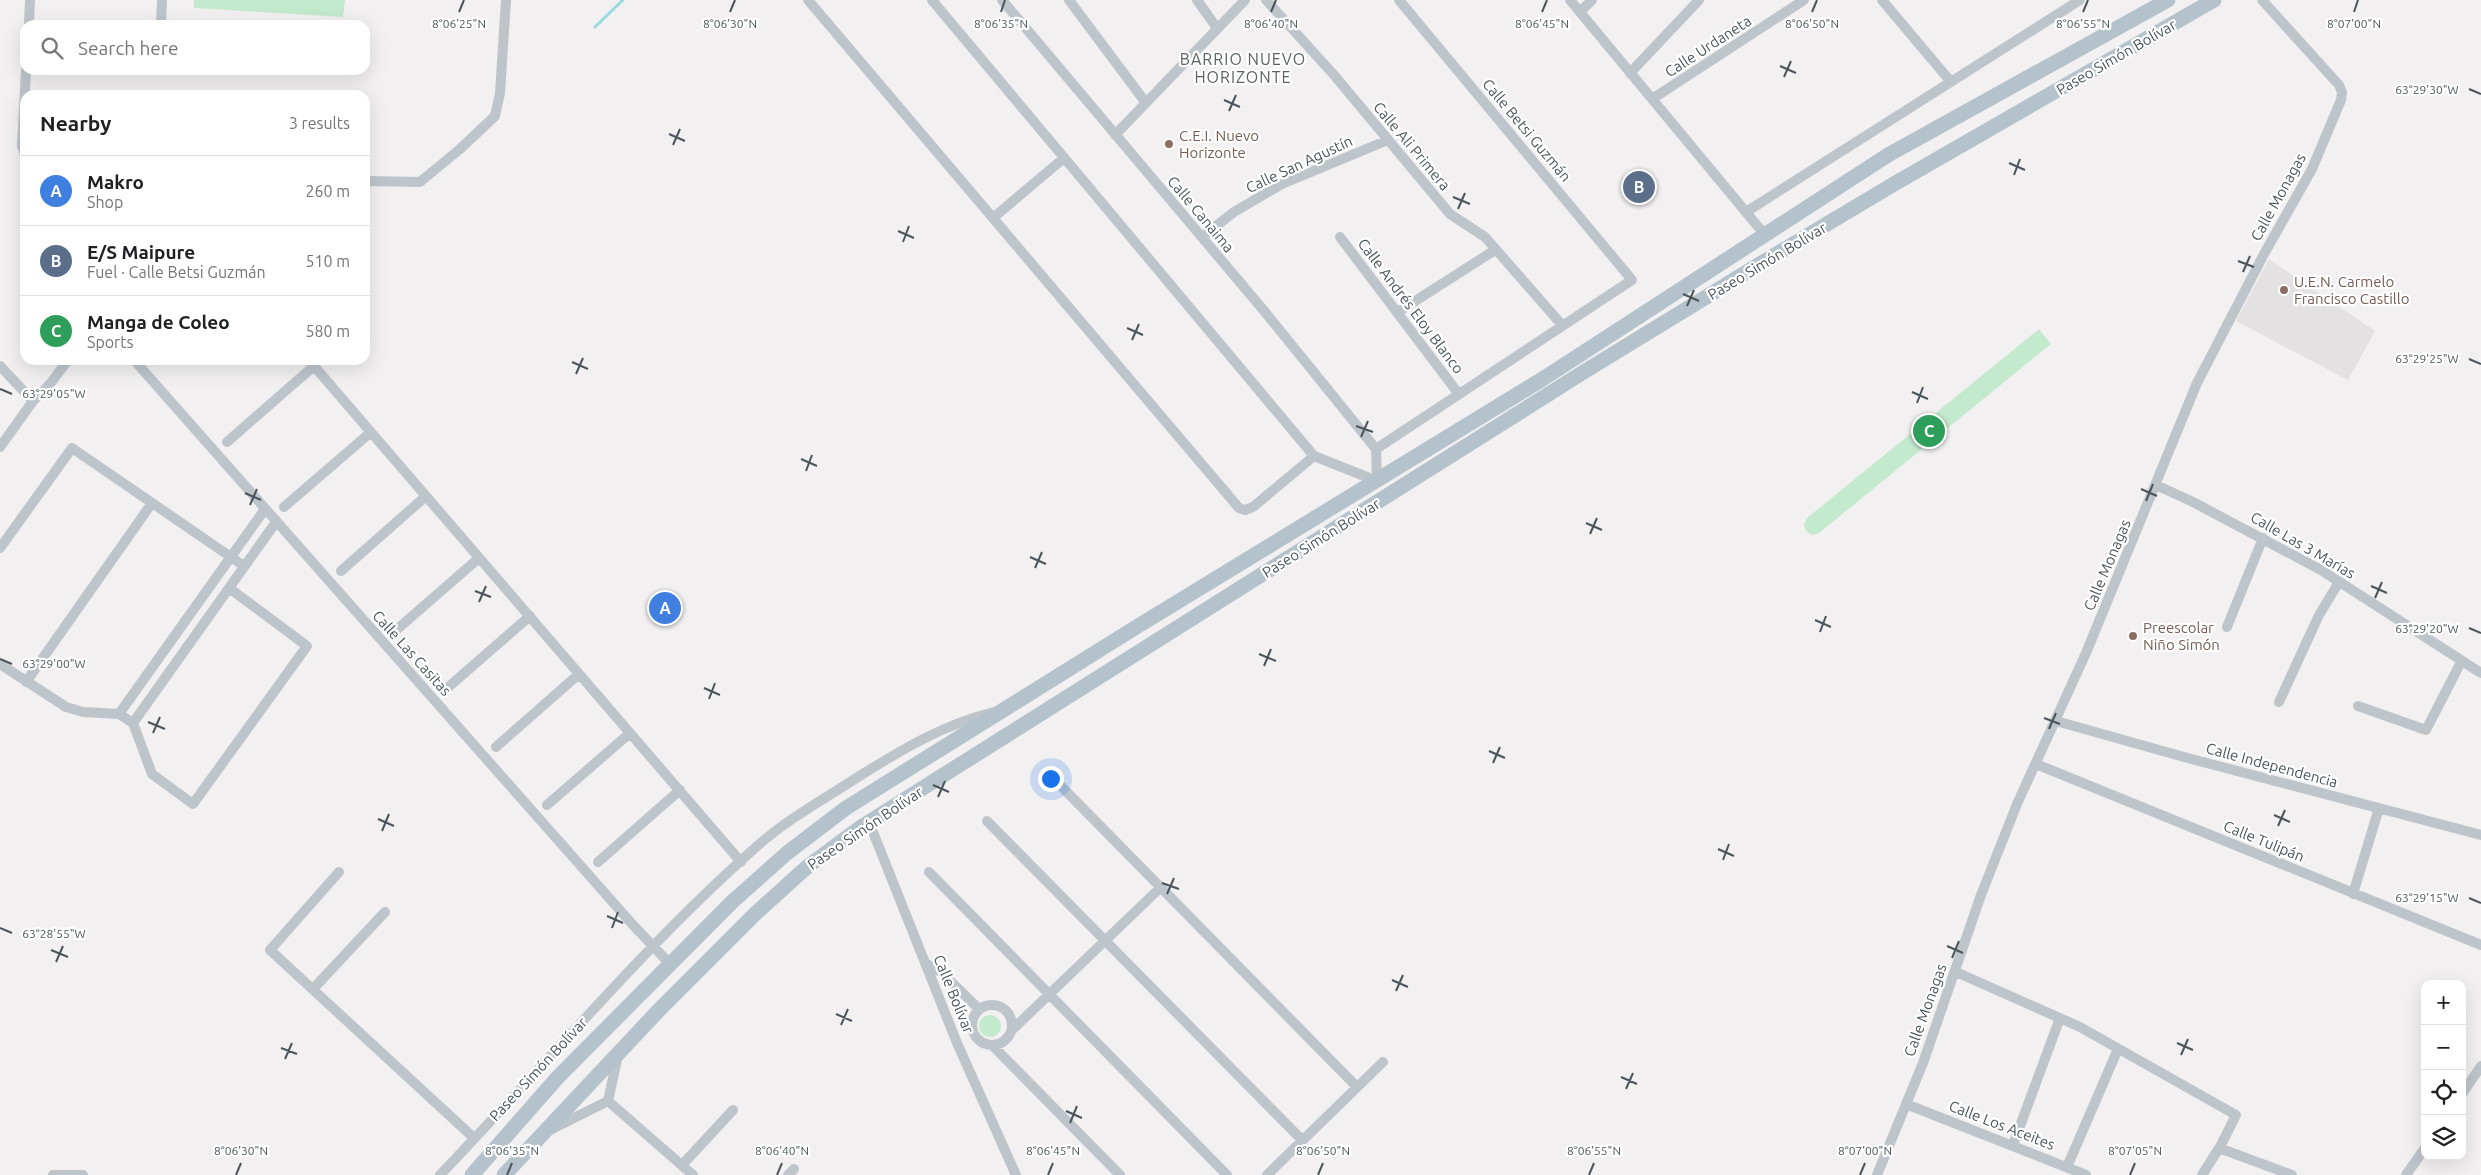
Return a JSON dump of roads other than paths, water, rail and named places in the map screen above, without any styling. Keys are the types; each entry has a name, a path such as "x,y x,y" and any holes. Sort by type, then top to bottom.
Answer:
{"main road":[{"name":"Paseo Simón Bolívar","path":"472,1175 558,1078 760,876 805,839 859,800 1002,710 1542,380 1919,136 2168,0"},
{"name":"Paseo Simón Bolívar","path":"504,1175 619,1053 768,901 806,867 869,822 1760,264 1894,184 2214,0"},
{"path":"1378,481 1387,497"},
{"path":"859,800 869,822"}],"street":[{"path":"29,20 30,0"},
{"path":"161,20 162,0"},
{"path":"370,180 420,182 493,120 499,102 506,0"},
{"path":"808,0 1239,508 1245,510 1254,507 1314,456"},
{"path":"932,0 1314,456 1378,481 1376,449 1562,325"},
{"name":"Calle Canaima","path":"1002,0 1202,237 1376,449"},
{"path":"1069,0 1146,103"},
{"path":"1197,0 1217,28"},
{"path":"1115,135 1245,0"},
{"name":"Calle Ali Primera","path":"1266,0 1334,75 1450,214 1485,237 1562,325"},
{"name":"Calle Betsi Guzmán","path":"1399,0 1632,280 1562,325"},
{"path":"1570,0 1765,235"},
{"path":"1580,12 1592,0"},
{"path":"1630,73 1699,0"},
{"name":"Calle Urdaneta","path":"1652,99 1804,0"},
{"path":"1882,0 1951,82"},
{"path":"1746,212 2080,0"},
{"name":"Calle Monagas","path":"1877,1175 1956,972 1981,895 2017,804 2056,721 2213,350 2312,169 2342,95 2339,85 2262,0"},
{"path":"25,90 26,75"},
{"name":"Calle San Agustín","path":"1202,237 1234,212 1282,184 1388,140"},
{"path":"993,218 1064,158"},
{"name":"Calle Andrés Eloy Blanco","path":"1340,237 1458,393"},
{"path":"1398,312 1495,250"},
{"path":"0,446 33,401 50,384 64,365"},
{"name":"Calle Las Casitas","path":"138,365 265,510 670,964"},
{"path":"0,366 33,401"},
{"path":"227,442 314,366 741,862"},
{"path":"284,507 371,432"},
{"path":"0,548 72,448 244,566"},
{"name":"Calle Las 3 Marías","path":"2156,485 2263,538 2339,582 2461,662 2481,673"},
{"path":"341,571 426,496"},
{"path":"26,682 152,502"},
{"path":"119,714 265,510"},
{"path":"133,723 276,522"},
{"path":"2227,627 2263,538"},
{"path":"394,632 479,558"},
{"path":"2279,702 2319,615 2339,582"},
{"path":"0,664 58,704 73,710 119,714 133,723 152,774 193,804 307,646 229,588"},
{"path":"446,690 530,616"},
{"path":"2358,706 2426,730 2461,662"},
{"path":"496,747 579,674"},
{"name":"Paseo Simón Bolívar","path":"440,1175 653,946 756,847 808,809 896,753 967,718 1002,710"},
{"name":"Calle Independencia","path":"2056,721 2184,757 2481,835"},
{"path":"547,805 630,733"},
{"name":"Calle Tulipán","path":"2036,764 2481,945"},
{"path":"1056,780 1357,1087"},
{"path":"598,862 680,790"},
{"path":"2353,894 2379,808"},
{"path":"987,821 1302,1140"},
{"name":"Calle Bolívar","path":"869,822 957,1042 1016,1175"},
{"path":"339,872 270,950 474,1138"},
{"path":"929,872 1227,1175"},
{"path":"993,1046 1007,1039 1012,1030 1161,887"},
{"path":"313,990 386,912"},
{"path":"926,964 941,972 979,1010"},
{"path":"1956,972 2060,1018 2236,1115 2202,1175"},
{"path":"1012,1030 1012,1019 1002,1007 991,1005 979,1010 972,1021 972,1031 982,1043 993,1046 1120,1175"},
{"path":"2013,1145 2060,1018"},
{"path":"2068,1167 2118,1049"},
{"path":"608,1101 619,1053"},
{"path":"1267,1175 1383,1062"},
{"path":"2466,1088 2481,1066"},
{"path":"540,1135 608,1101"},
{"path":"608,1101 693,1175"},
{"name":"Calle Los Aceites","path":"1906,1104 2086,1175"},
{"path":"682,1165 733,1110"},
{"path":"2219,1148 2292,1175"},
{"path":"2406,1175 2421,1154"},
{"path":"53,1175 84,1175"}],"waterway":[{"path":"595,27 623,0"}],"place":[{"name":"C.E.I. Nuevo Horizonte","path":"1169,144"},
{"name":"E/S Maipure","path":"1639,187"},
{"name":"U.E.N. Carmelo Francisco Castillo","path":"2284,290"},
{"name":"Manga de Coleo","path":"1929,431"},
{"name":"Makro","path":"665,608"},
{"name":"Preescolar Niño Simón","path":"2133,636"}],"district":[{"name":"BARRIO NUEVO HORIZONTE","path":"1243,68"}]}
